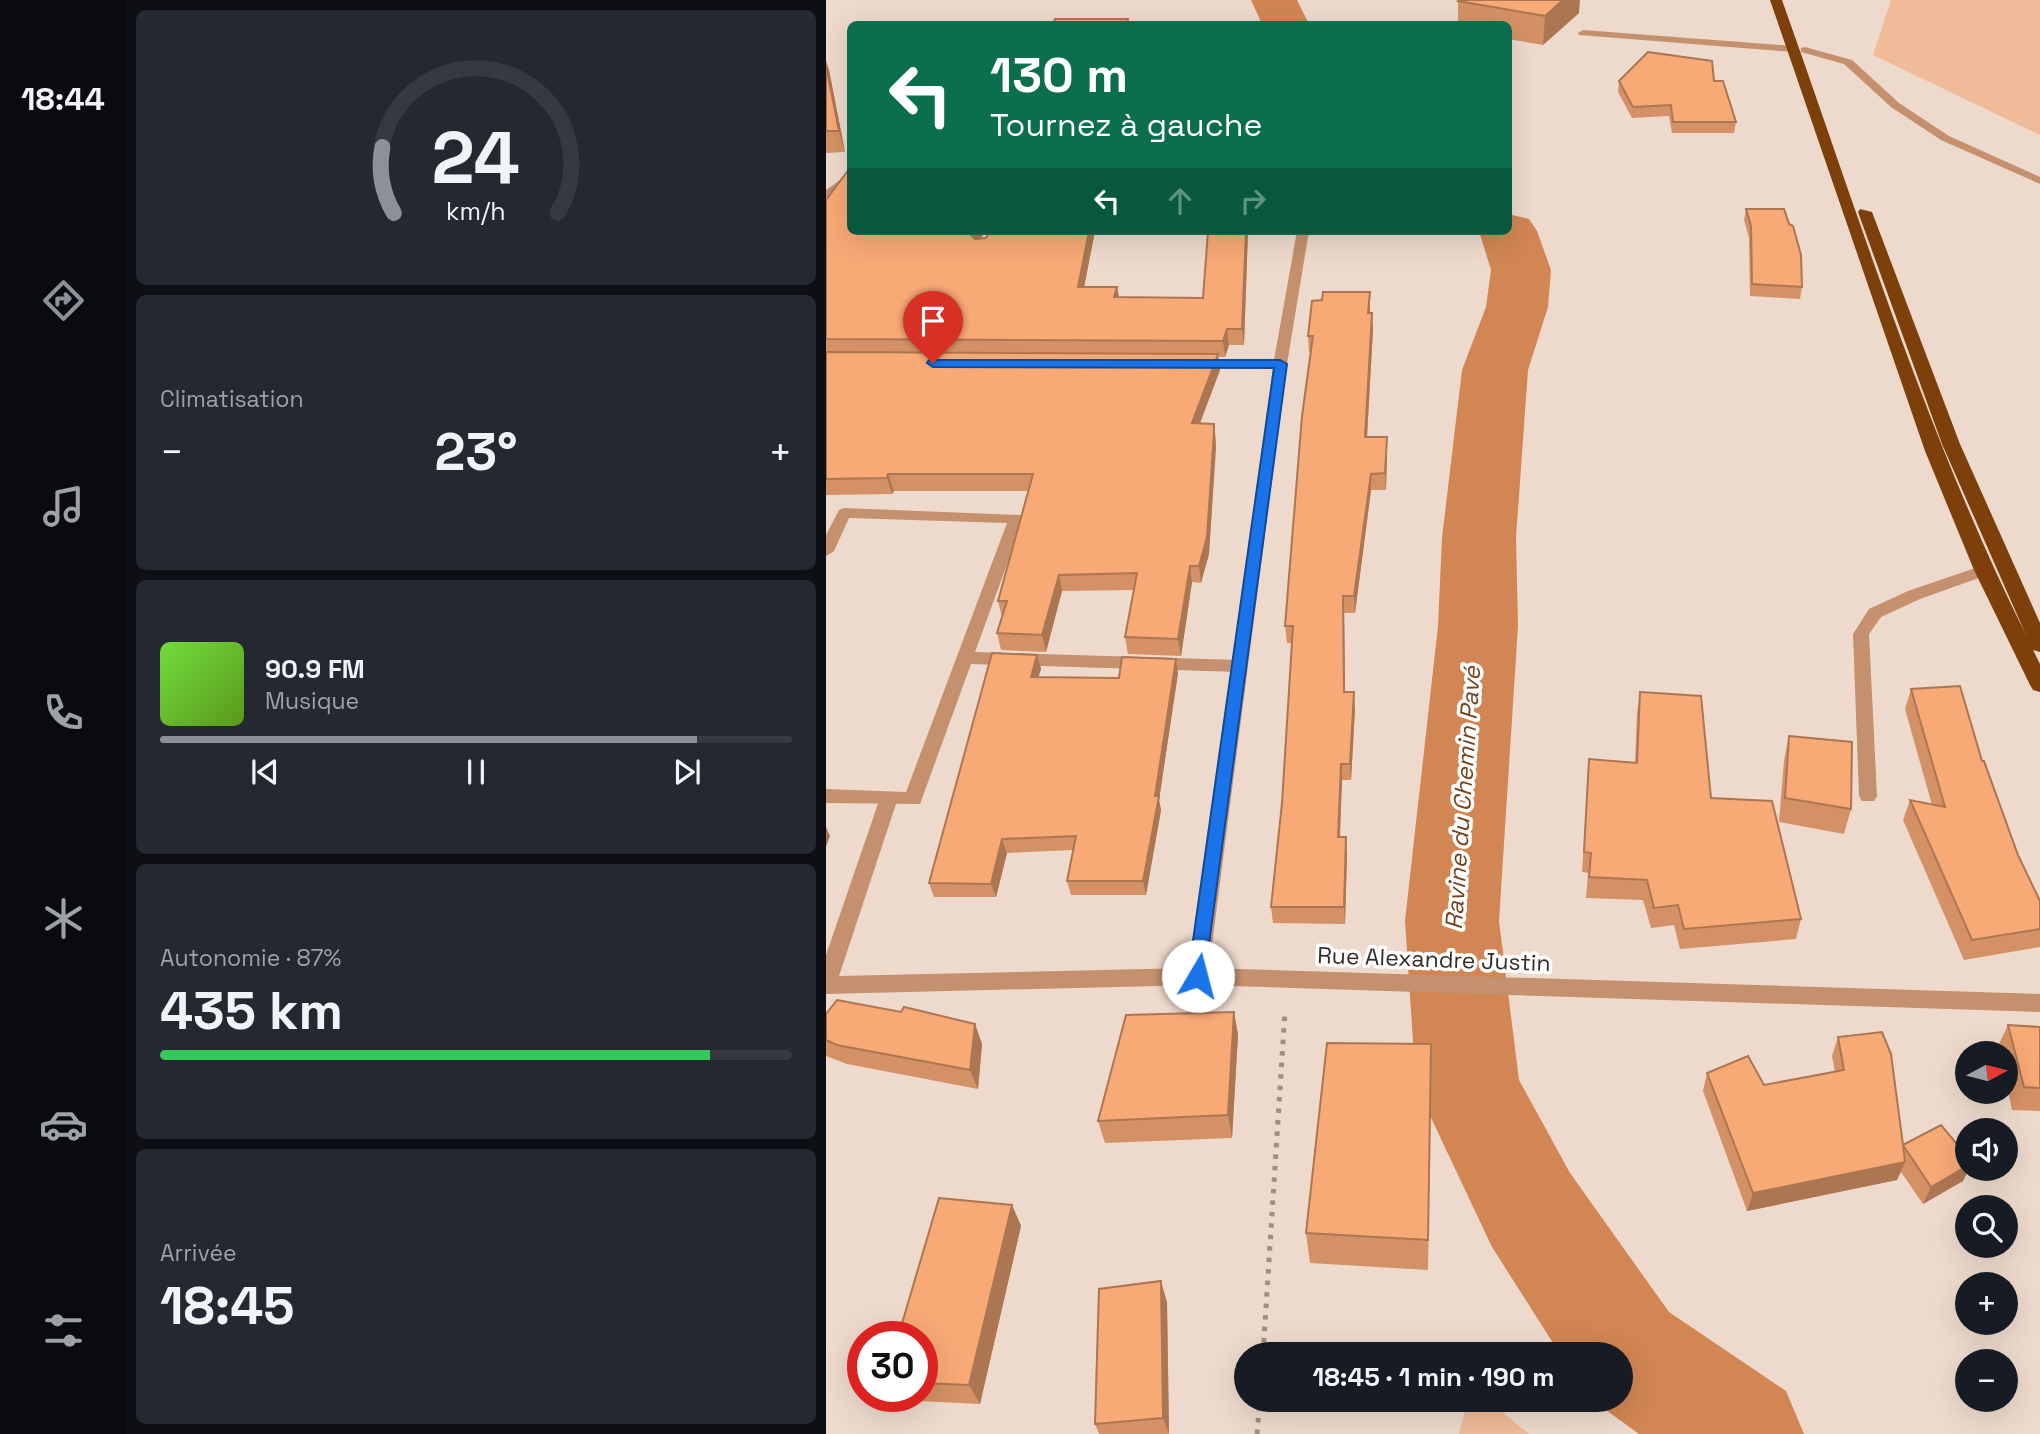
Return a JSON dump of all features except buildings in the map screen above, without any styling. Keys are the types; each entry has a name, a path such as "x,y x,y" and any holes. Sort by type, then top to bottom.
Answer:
{"highway":[{"path":"1776,0 1800,49 1951,444 2040,645"},
{"path":"1787,0 1800,49 1934,451 1984,570 2040,685"}],"street":[{"path":"1583,33 1800,49 1848,62 1895,105 1945,138 2040,181"},
{"path":"826,196 847,178"},
{"path":"1198,976 1280,364 1302,235"},
{"path":"1184,364 1280,364"},
{"path":"826,551 845,513 1016,518 913,799 826,796"},
{"path":"1868,796 1861,634 1875,613 1914,595 1984,570"},
{"path":"964,658 1239,666"},
{"path":"826,985 889,798"},
{"name":"Rue Alexandre Justin","path":"826,985 1198,976 2040,1003"}],"path":[{"path":"1263,1342 1287,979"},
{"path":"1257,1434 1258,1412"}],"shaded area":[{"path":"1891,0 2040,0 2040,135 1873,55"},
{"path":"1465,1412 1502,1412 1529,1434 1459,1434"}],"waterway":[{"name":"Ravine du Chemin Pavé","path":"1274,0 1284,21"},
{"name":"Ravine du Chemin Pavé","path":"1509,235 1521,270 1517,307 1495,370 1479,538 1478,626 1452,921 1468,1086 1531,1210 1627,1354 1743,1434"}],"route":[{"path":"933,363 1280,364 1198,976"}]}
